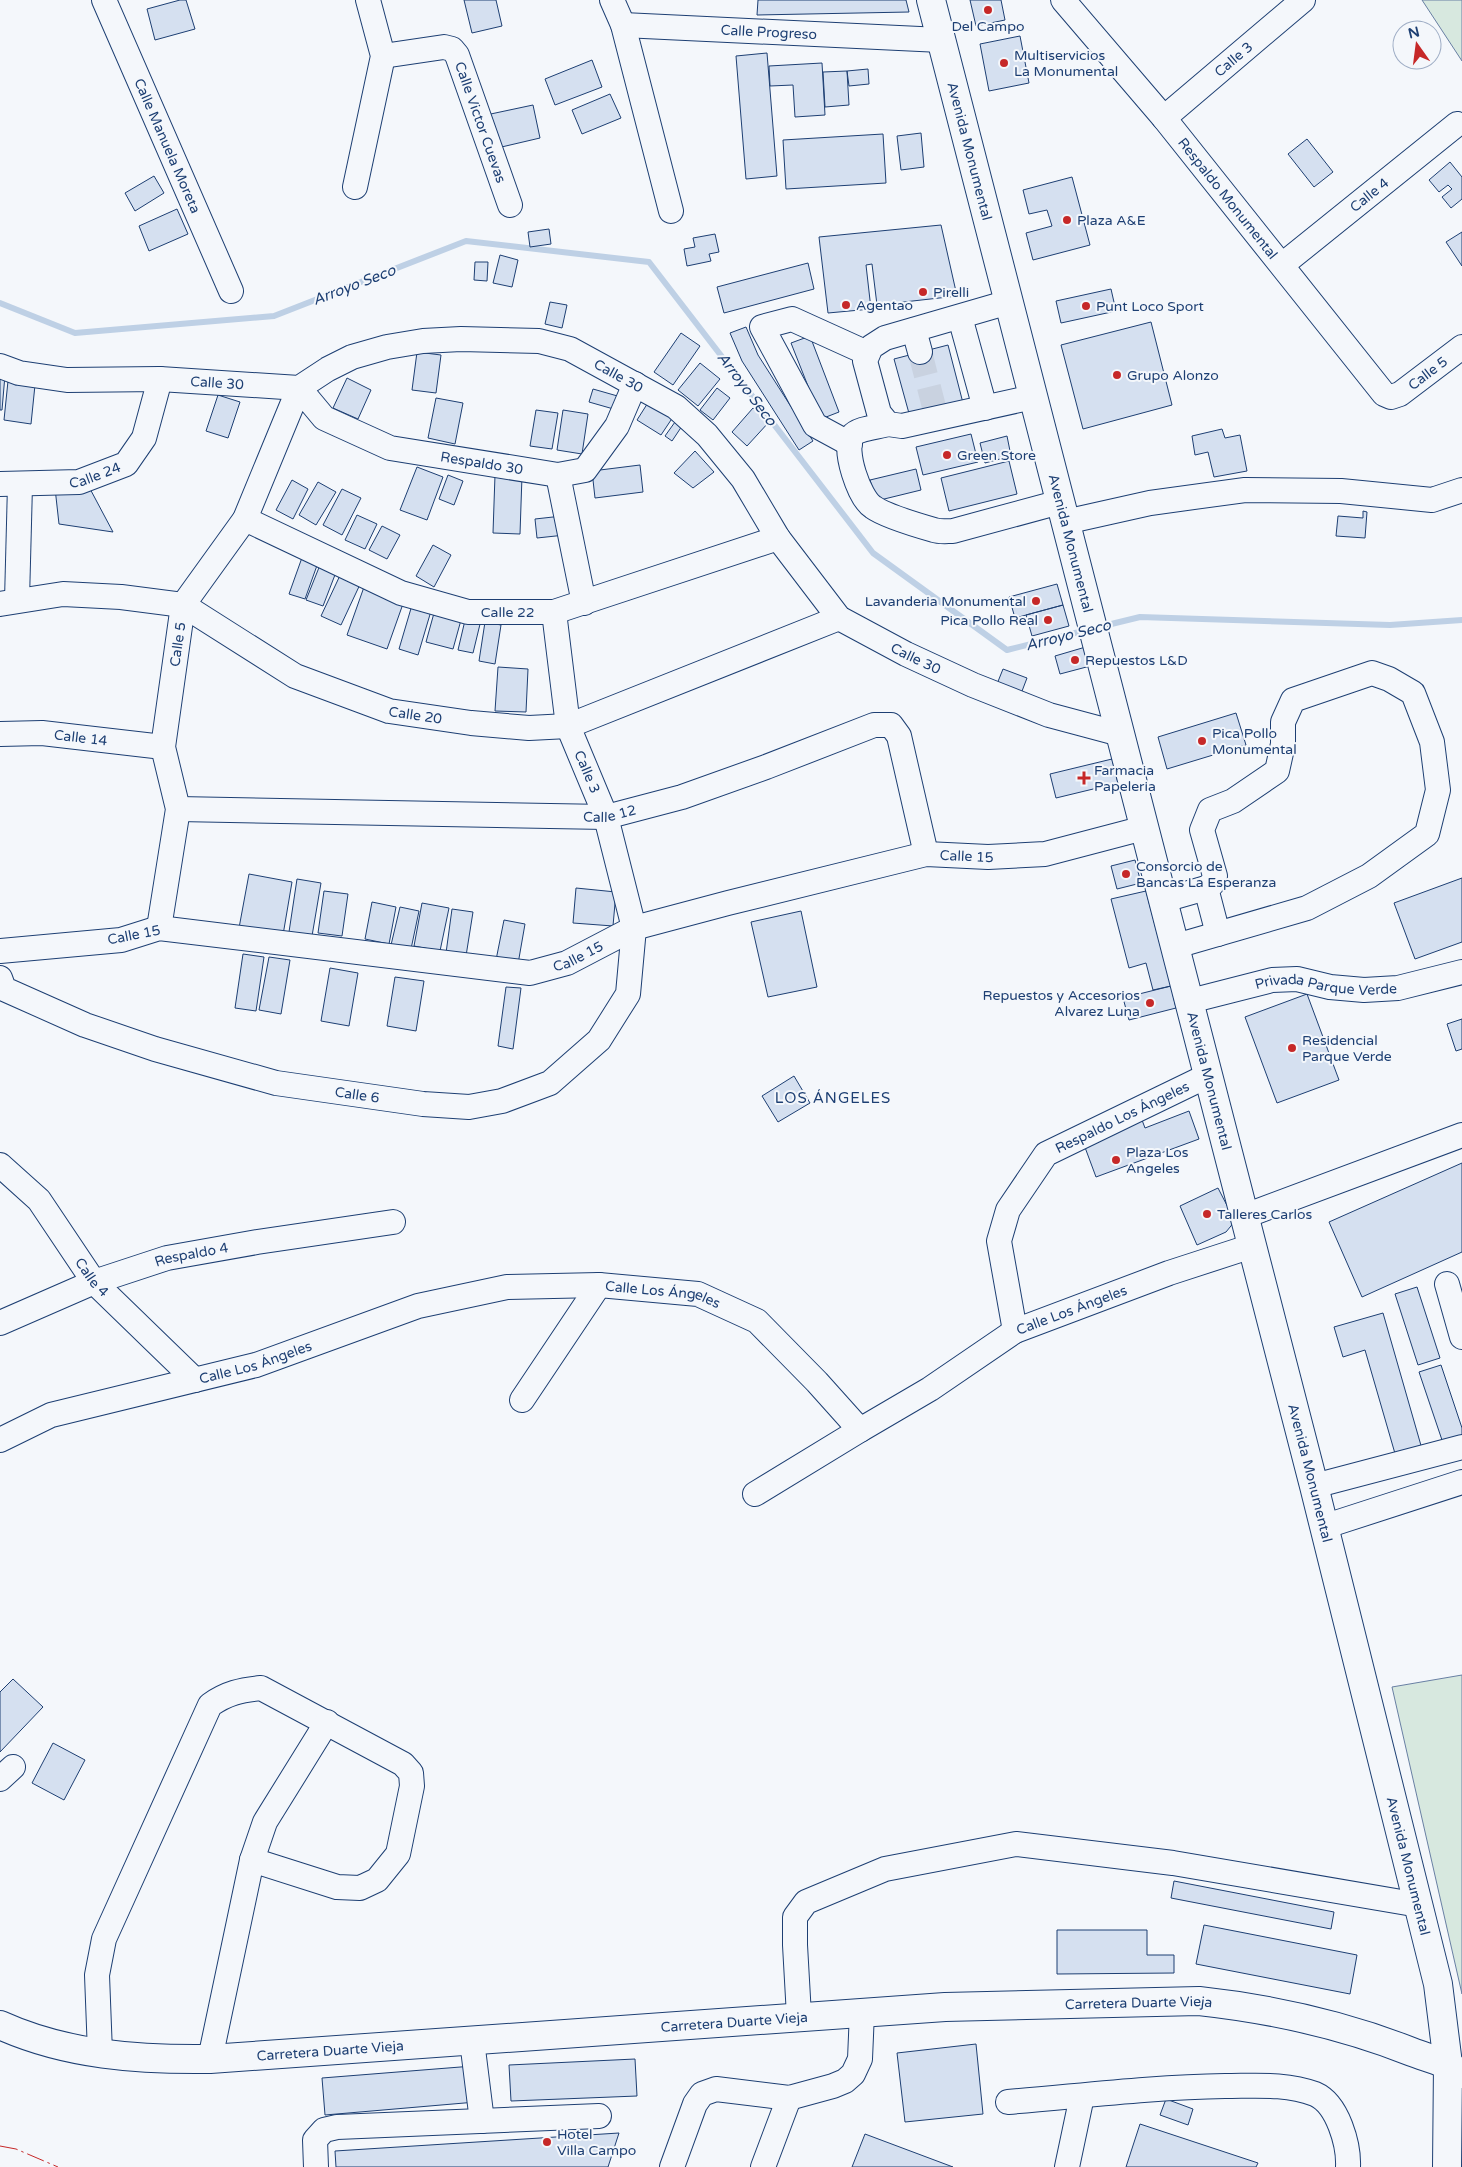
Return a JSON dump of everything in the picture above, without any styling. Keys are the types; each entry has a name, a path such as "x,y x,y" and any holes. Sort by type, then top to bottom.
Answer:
{"main road":[{"name":"Avenida Monumental","path":"931,0 1209,1075 1438,1984 1455,2069 1447,2167"},
{"name":"Carretera Duarte Vieja","path":"0,2025 60,2046 100,2053 166,2059 210,2059 945,2007 1199,2001 1230,2004 1310,2019 1383,2040 1455,2069"}],"street":[{"name":"Calle Manuela Moreta","path":"104,0 231,291"},
{"path":"356,187 383,56 368,0"},
{"path":"612,0 623,25 671,211"},
{"name":"Respaldo Monumental","path":"1063,0 1164,118 1384,394 1391,397"},
{"name":"Calle 3","path":"1164,118 1303,0"},
{"name":"Calle Progreso","path":"623,25 942,40"},
{"name":"Calle Victor Cuevas","path":"383,56 444,47 452,49 457,55 510,205"},
{"name":"Calle 4","path":"1282,265 1457,124"},
{"path":"888,424 879,414 865,360 867,353 876,342 917,341 960,317 1009,302"},
{"path":"960,317 985,408"},
{"path":"850,444 815,425 762,326 792,319 867,353"},
{"name":"Calle 30","path":"0,366 19,373 67,380 160,380 298,388 328,369 352,357 387,347 423,341 461,339 539,341 570,349 676,407 707,435 743,479 778,538 839,618 906,654 973,685 1049,715 1120,734"},
{"name":"Calle 5","path":"1391,397 1400,394 1462,347"},
{"name":"Calle 24","path":"10,484 79,482 126,464 144,438 160,380"},
{"name":"Respaldo 30","path":"298,388 324,418 390,448 558,475 585,470 617,426 635,384"},
{"name":"Calle 5","path":"159,928 178,809 163,746 183,605 245,519 298,388"},
{"path":"1033,397 985,408 936,415 902,426 888,424 856,432 851,437 850,444 851,460 859,488 868,503 878,510 935,531 953,531 1063,512 1150,503 1245,490 1341,491 1432,500 1462,490"},
{"path":"558,475 584,603"},
{"path":"9,602 10,484"},
{"name":"Calle 22","path":"245,519 401,592 468,612 554,612 778,538"},
{"name":"Calle 20","path":"9,602 63,594 121,597 183,605 296,676 389,710 471,723 528,728 568,726 839,618"},
{"name":"Calle 3","path":"554,612 568,726 606,817 634,928"},
{"path":"1164,900 1206,888 1212,884 1216,876 1202,830 1210,810 1233,801 1277,771 1283,744 1284,722 1293,700 1372,673 1389,679 1413,693 1432,742 1438,790 1427,834 1369,876 1307,908 1176,946"},
{"name":"Calle 12","path":"178,809 606,817 682,797 874,725 891,725 899,736 926,854"},
{"name":"Calle 14","path":"0,734 42,733 163,746"},
{"name":"Calle 15","path":"0,951 122,940 159,928 530,972 568,963 634,928 926,854 988,857 1045,854 1144,828"},
{"path":"1206,888 1218,934"},
{"name":"Calle 6","path":"0,978 4,989 85,1024 155,1049 266,1080 423,1104 469,1107 502,1101 550,1083 600,1040 628,994 634,928"},
{"name":"Privada Parque Verde","path":"1190,1002 1272,980 1297,979 1330,987 1364,990 1398,988 1462,972"},
{"name":"Respaldo Los Ángeles","path":"1015,1332 999,1240 1008,1210 1046,1154 1209,1075"},
{"path":"1245,1216 1462,1135"},
{"name":"Calle 4","path":"0,1165 39,1200 94,1282 195,1380"},
{"name":"Respaldo 4","path":"0,1323 94,1282 167,1258 257,1242 393,1222"},
{"name":"Calle Los Ángeles","path":"0,1440 51,1416 256,1365 418,1306 507,1287 599,1286 698,1294 757,1321 817,1382 860,1430 930,1389 1015,1332 1169,1273 1252,1246"},
{"path":"1447,1284 1462,1337"},
{"path":"522,1400 599,1286"},
{"path":"755,1494 860,1430"},
{"path":"1314,1486 1462,1448"},
{"path":"1323,1527 1462,1482"},
{"path":"100,2053 97,1975 104,1939 210,1705 222,1696 238,1690 261,1688 403,1764 410,1773 412,1786 398,1854 377,1880 360,1888 337,1887 252,1860"},
{"path":"210,2059 252,1860 265,1822 327,1722"},
{"path":"799,2016 794,1945 795,1916 806,1902 885,1869 1016,1844 1173,1863 1418,1905"},
{"path":"672,2167 695,2104 702,2094 716,2089 789,2098 833,2086 853,2074 860,2059 862,2012"},
{"path":"472,2041 482,2121"},
{"path":"1008,2102 1169,2087 1278,2086 1317,2095 1338,2118 1348,2151 1348,2167"},
{"path":"1068,2167 1082,2096"},
{"path":"763,2167 789,2098"},
{"path":"316,2167 315,2140 324,2130 337,2127 599,2116"}],"shaded area":[{"path":"1422,0 1462,0 1462,61 1442,30 1442,20 1435,20"},
{"path":"1462,1675 1462,1994 1392,1687"}],"building":[{"path":"186,0 195,29 155,40 147,9"},
{"path":"464,0 496,0 502,26 472,33"},
{"path":"758,0 906,0 909,12 757,15"},
{"name":"Del Campo","path":"970,0 1001,0 1005,20 976,26"},
{"name":"Multiservicios La Monumental","path":"1020,36 1029,83 989,91 980,44"},
{"path":"767,53 777,176 746,179 736,56"},
{"path":"592,60 602,87 555,105 545,79"},
{"path":"822,63 825,115 795,117 793,85 770,86 769,66"},
{"path":"868,69 869,84 849,86 847,71"},
{"path":"847,71 849,105 825,107 823,72"},
{"path":"610,94 621,118 582,134 572,110"},
{"path":"533,105 540,138 493,149 486,115"},
{"path":"921,133 924,167 901,170 897,136"},
{"path":"883,134 886,183 786,189 783,140"},
{"path":"1307,139 1333,172 1314,187 1288,154"},
{"path":"1450,162 1462,177 1462,199 1451,208 1442,197 1452,189 1448,185 1439,192 1429,180"},
{"path":"154,176 164,193 135,211 125,193"},
{"name":"Plaza A&E","path":"1072,177 1090,245 1033,260 1026,233 1052,226 1047,210 1029,214 1023,190"},
{"path":"177,209 188,234 149,251 139,226"},
{"path":"941,225 957,296 877,305 872,264 866,265 871,309 828,313 819,237"},
{"path":"549,229 551,244 530,247 528,232"},
{"path":"1462,232 1462,266 1446,242"},
{"path":"715,234 719,252 709,254 711,261 687,266 684,249 695,247 693,238"},
{"path":"500,255 518,260 512,287 493,283"},
{"path":"475,262 488,262 487,281 474,280"},
{"path":"808,263 814,289 724,313 717,287"},
{"name":"Punt Loco Sport","path":"1111,289 1116,311 1061,323 1056,301"},
{"path":"550,302 567,305 562,328 545,324"},
{"name":"Grupo Alonzo","path":"1151,322 1172,405 1083,429 1061,345"},
{"path":"746,327 758,355 813,441 799,450 742,361 730,333"},
{"path":"681,333 700,346 673,385 654,372"},
{"path":"810,336 839,412 821,419 791,343"},
{"path":"948,345 963,403 910,417 894,359"},
{"path":"417,352 441,355 436,393 412,390"},
{"path":"700,363 720,379 698,406 678,390"},
{"path":"0,375 5,375 2,410 0,410"},
{"path":"347,378 371,390 358,419 333,408"},
{"path":"8,381 35,385 31,424 4,420"},
{"path":"717,388 730,398 713,420 700,410"},
{"path":"593,389 621,397 617,410 589,402"},
{"path":"218,395 240,402 228,438 206,431"},
{"path":"436,398 463,403 455,444 428,438"},
{"path":"651,398 675,414 661,435 637,420"},
{"path":"753,408 769,422 747,446 732,432"},
{"path":"536,410 558,413 552,449 530,446"},
{"path":"563,410 588,414 582,454 557,450"},
{"path":"680,415 686,420 672,441 665,436"},
{"path":"1222,429 1225,438 1240,435 1247,471 1214,477 1208,452 1195,455 1192,436"},
{"name":"Green Store","path":"971,434 978,462 923,475 916,447"},
{"path":"1007,436 1011,456 985,463 980,443"},
{"path":"695,451 714,472 693,488 674,473"},
{"path":"1009,461 1017,494 949,511 941,478"},
{"path":"640,465 643,492 595,498 592,471"},
{"path":"417,467 443,477 427,520 400,510"},
{"path":"916,469 921,490 876,501 870,480"},
{"path":"448,475 463,481 454,505 439,499"},
{"path":"495,475 522,476 520,534 493,533"},
{"path":"292,480 308,489 293,519 276,510"},
{"path":"318,482 336,492 316,525 299,515"},
{"path":"88,485 113,532 59,524 55,488"},
{"path":"342,489 361,498 342,535 323,525"},
{"path":"1363,511 1367,512 1365,538 1336,536 1338,516 1363,518"},
{"path":"357,515 377,524 365,549 345,540"},
{"path":"562,516 565,535 537,538 535,519"},
{"path":"382,526 400,535 387,559 369,550"},
{"path":"433,545 451,555 434,587 416,576"},
{"path":"304,552 320,557 305,599 289,594"},
{"path":"322,560 338,567 323,606 306,600"},
{"path":"343,569 363,578 341,625 321,616"},
{"name":"Lavanderia Monumental","path":"1057,584 1063,605 1015,618 1009,597"},
{"path":"364,587 404,601 387,649 347,635"},
{"path":"412,605 431,611 418,655 399,649"},
{"name":"Pica Pollo Real","path":"1063,605 1069,626 1032,636 1026,615"},
{"path":"434,613 461,620 453,649 426,642"},
{"path":"466,616 481,620 473,653 458,650"},
{"path":"485,622 501,625 495,664 479,661"},
{"name":"Repuestos L&D","path":"1089,646 1094,665 1060,674 1055,656"},
{"path":"498,667 528,669 526,712 495,711"},
{"path":"1003,669 1027,678 1019,699 995,689"},
{"name":"Pica Pollo Monumental","path":"1236,713 1246,745 1167,769 1158,737"},
{"name":"Farmacia Papeleria","path":"1112,759 1118,783 1056,798 1050,774"},
{"name":"Consorcio de Bancas La Esperanza","path":"1135,860 1141,883 1117,889 1111,866"},
{"path":"249,874 292,882 283,935 239,928"},
{"path":"1462,878 1462,942 1415,959 1394,903"},
{"path":"297,879 321,883 312,936 289,932"},
{"path":"576,888 616,892 613,926 573,923"},
{"path":"324,891 348,894 342,936 318,933"},
{"path":"1146,891 1171,986 1153,990 1146,963 1129,968 1111,899"},
{"path":"372,902 396,907 389,944 365,939"},
{"path":"422,903 449,908 440,951 414,946"},
{"path":"400,907 419,911 411,949 391,945"},
{"path":"452,909 473,912 466,956 446,953"},
{"path":"801,911 817,987 768,997 751,922"},
{"path":"504,920 525,924 518,964 496,960"},
{"path":"243,954 264,957 256,1011 235,1008"},
{"path":"269,957 290,960 281,1014 259,1010"},
{"path":"330,968 358,973 349,1026 321,1021"},
{"path":"395,977 424,981 416,1031 387,1026"},
{"name":"Repuestos y Accesorios Alvarez Luna","path":"1171,986 1176,1008 1129,1020 1123,998"},
{"path":"506,987 521,988 513,1049 498,1046"},
{"name":"Residencial Parque Verde","path":"1307,994 1339,1080 1277,1103 1245,1017"},
{"path":"1462,1019 1462,1049 1456,1051 1447,1024"},
{"path":"794,1076 810,1103 778,1122 762,1096"},
{"name":"Plaza Los Angeles","path":"1189,1111 1199,1139 1096,1177 1083,1142 1142,1120 1145,1128"},
{"path":"1462,1163 1462,1252 1362,1297 1329,1222"},
{"name":"Talleres Carlos","path":"1218,1188 1235,1221 1226,1232 1197,1245 1180,1206"},
{"path":"1417,1287 1440,1358 1418,1365 1395,1294"},
{"path":"1383,1313 1422,1449 1396,1457 1365,1350 1343,1357 1334,1327"},
{"path":"1441,1365 1462,1428 1462,1437 1443,1443 1419,1372"},
{"path":"13,1679 43,1707 0,1752 0,1692"},
{"path":"53,1743 85,1760 64,1800 32,1783"},
{"path":"1174,1881 1334,1912 1331,1929 1171,1898"},
{"path":"1204,1925 1357,1955 1350,1994 1196,1964"},
{"path":"1057,1930 1147,1930 1147,1955 1174,1955 1174,1973 1057,1974"},
{"path":"976,2044 983,2114 905,2122 897,2053"},
{"path":"635,2059 637,2096 511,2101 509,2065"},
{"path":"473,2066 476,2102 325,2115 322,2078"},
{"path":"1166,2099 1193,2109 1188,2125 1160,2115"},
{"path":"1140,2124 1258,2163 1256,2167 1126,2167"},
{"name":"Hotel Villa Campo","path":"619,2133 608,2167 336,2167 335,2151"},
{"path":"865,2134 953,2167 852,2167"}],"waterway":[{"name":"Arroyo Seco","path":"0,303 75,333 274,316 466,241 649,262 873,553 1007,650 1087,630"},
{"name":"Arroyo Seco","path":"1099,627 1140,617 1390,625 1462,620"}],"tunnel":[{"path":"920,352 935,411"}],"power":[{"path":"0,2146 16,2149 58,2167"}],"place":[{"name":"Del Campo","path":"988,10"},
{"name":"Multiservicios La Monumental","path":"1004,63"},
{"name":"Plaza A&E","path":"1067,220"},
{"name":"Pirelli","path":"923,292"},
{"name":"Agentao","path":"846,305"},
{"name":"Punt Loco Sport","path":"1086,306"},
{"name":"Grupo Alonzo","path":"1117,375"},
{"name":"Green Store","path":"947,455"},
{"name":"Lavanderia Monumental","path":"1036,601"},
{"name":"Pica Pollo Real","path":"1048,620"},
{"name":"Repuestos L&D","path":"1075,660"},
{"name":"Pica Pollo Monumental","path":"1202,741"},
{"name":"Farmacia Papeleria","path":"1084,778"},
{"name":"Consorcio de Bancas La Esperanza","path":"1126,874"},
{"name":"Repuestos y Accesorios Alvarez Luna","path":"1150,1003"},
{"name":"Residencial Parque Verde","path":"1292,1048"},
{"name":"Plaza Los Angeles","path":"1116,1160"},
{"name":"Talleres Carlos","path":"1207,1214"},
{"name":"Hotel Villa Campo","path":"547,2142"}],"district":[{"name":"LOS ÁNGELES","path":"833,1098"}]}
